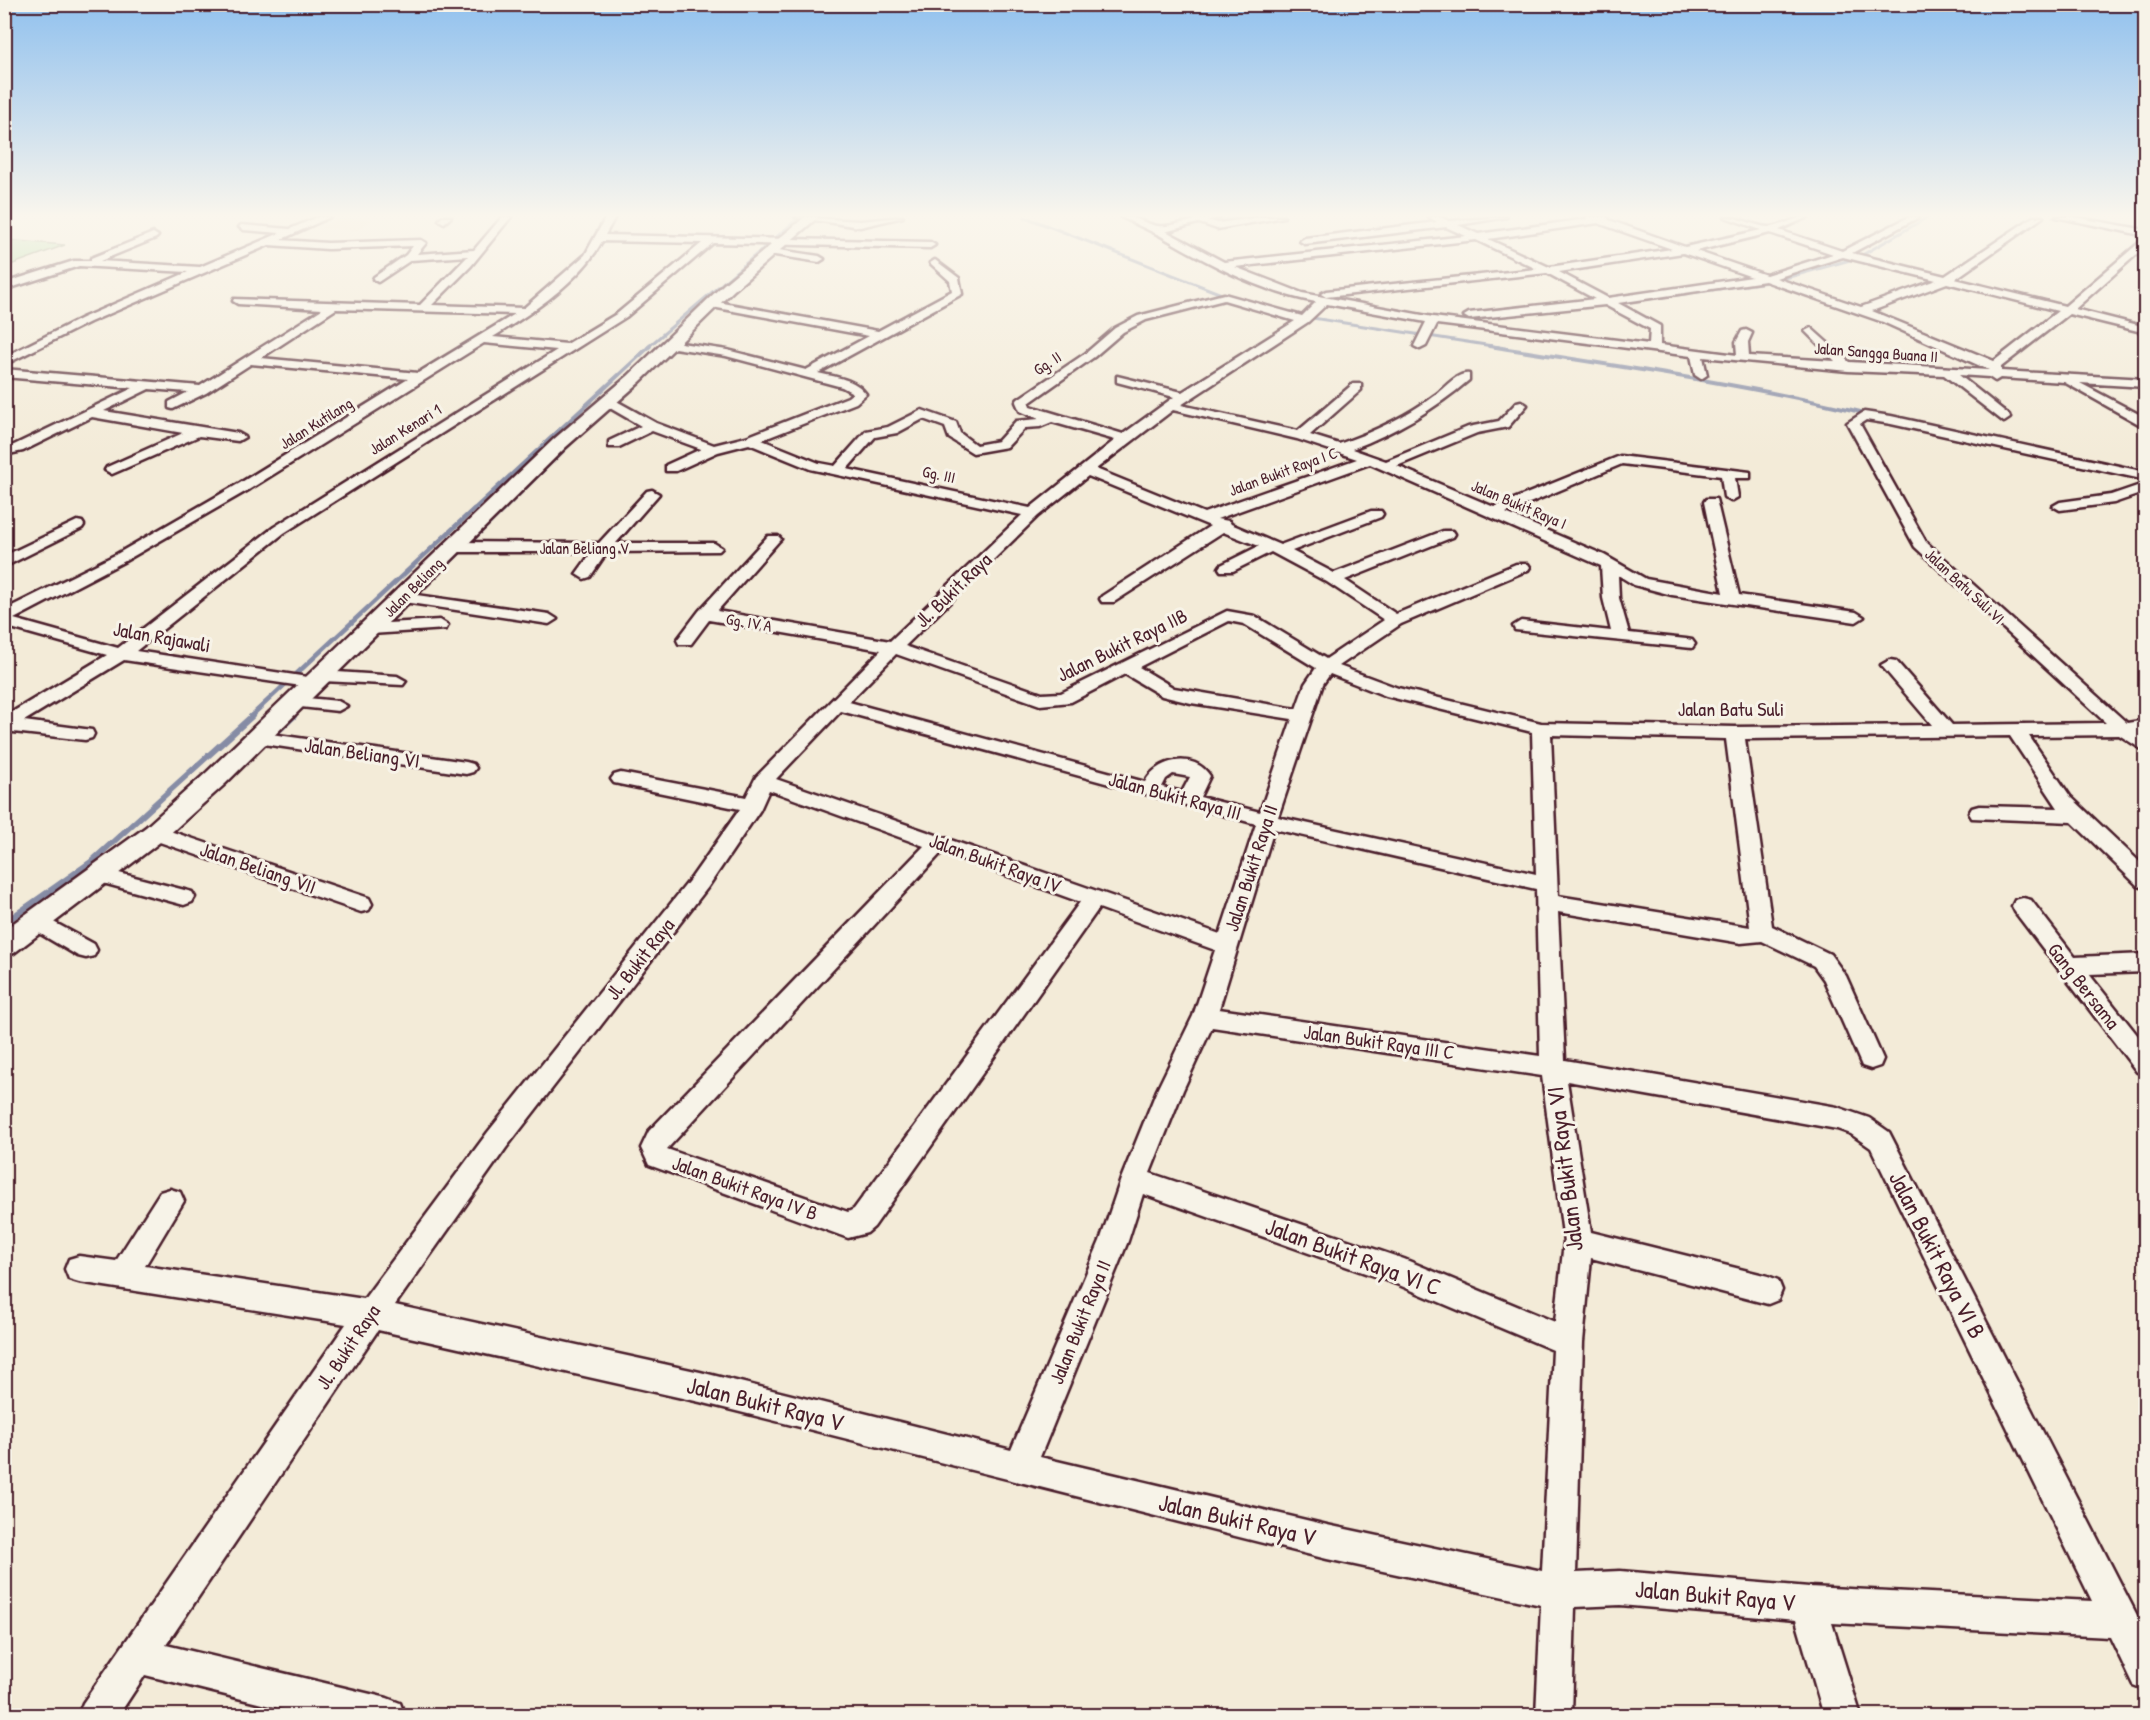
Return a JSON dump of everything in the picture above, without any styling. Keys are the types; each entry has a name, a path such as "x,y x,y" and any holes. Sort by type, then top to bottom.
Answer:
{"street":[{"path":"8,358 139,297"},
{"path":"422,309 433,297"},
{"name":"Jalan Kutilang","path":"4,619 167,531 323,439 527,311 543,297"},
{"name":"Jalan Kenari 1","path":"6,725 121,654 192,601 279,530 352,482 571,348 622,315 643,297"},
{"name":"Jalan Beliang","path":"4,945 155,833 297,702 454,547 720,297"},
{"path":"807,374 949,297"},
{"name":"Gg. II","path":"1125,439 1024,408 1024,399 1090,355 1132,323 1223,297"},
{"name":"Gg. II","path":"1225,297 1305,312"},
{"name":"Jalan Sangga Buana II","path":"1279,297 1305,312 1323,302 1433,320 1743,359 1950,374 1995,371 2067,380 2145,383"},
{"path":"1305,312 1390,297"},
{"path":"1601,297 1656,328 1654,349"},
{"path":"1423,339 1433,320 1633,297"},
{"path":"1822,297 1862,311 1995,371 2081,297"},
{"path":"1862,311 1899,297"},
{"path":"2016,297 2145,330"},
{"path":"238,301 527,311"},
{"name":"Jl. Bukit Raya","path":"96,1716 370,1314 497,1140 700,882 753,805 763,781 840,705 893,647 1033,513 1085,470 1177,401 1305,312 1323,302"},
{"path":"712,304 882,335"},
{"path":"173,405 202,390 334,306"},
{"path":"1811,331 1848,367"},
{"path":"1743,359 1742,342 1746,333"},
{"path":"481,339 571,348"},
{"path":"668,344 727,353 846,384 860,394 852,400 750,440 713,449 671,468"},
{"path":"1696,354 1701,375"},
{"path":"249,360 421,377"},
{"path":"4,373 202,390"},
{"path":"1950,374 2004,418"},
{"path":"1339,449 1405,422 1439,401 1465,377"},
{"name":"Jalan Bukit Raya I","path":"1121,379 1177,401 1301,436 1370,459 1609,563 1640,582 1671,590 1856,617"},
{"path":"2067,380 2145,424"},
{"path":"4,451 18,448 148,385"},
{"path":"1301,436 1357,387"},
{"path":"607,401 651,426 713,449"},
{"path":"1385,466 1473,430 1503,424 1521,405"},
{"path":"92,413 238,437"},
{"path":"838,471 871,434 892,430 922,414 951,425 954,435 973,449 1002,444 1021,424 1040,423 1051,418"},
{"name":"Jalan Batu Suli VI","path":"2123,729 1920,544 1853,423 1864,416 1891,420 2145,476"},
{"path":"614,444 651,426"},
{"path":"112,470 197,432"},
{"name":"Gg. III","path":"750,440 815,466 1033,513"},
{"name":"Jalan Bukit Raya I C","path":"1108,599 1215,521 1370,459"},
{"path":"1493,513 1620,460 1745,475"},
{"path":"1085,470 1215,521 1276,548 1333,579 1395,620"},
{"path":"1727,472 1731,497"},
{"path":"2060,506 2115,499 2145,487"},
{"path":"584,574 602,549 652,494"},
{"path":"1712,502 1732,599"},
{"path":"1227,568 1276,548 1376,514"},
{"path":"4,562 76,525"},
{"path":"1333,579 1448,534"},
{"name":"Gg. IV A","path":"705,614 773,538"},
{"name":"Jalan Beliang V","path":"454,547 714,548"},
{"path":"1609,563 1611,598 1621,636"},
{"name":"Jalan Bukit Raya II","path":"1019,1468 1114,1241 1134,1179 1170,1090 1205,1016 1301,715 1314,684 1326,668 1395,620 1522,567"},
{"path":"403,598 549,619"},
{"path":"685,640 705,614"},
{"name":"Gg. IV A","path":"705,614 893,647"},
{"name":"Jalan Bukit Raya IIB","path":"893,647 1040,700 1065,698 1127,669 1227,616 1249,620 1326,668"},
{"name":"Jalan Rajawali","path":"4,619 121,654 319,680 397,681"},
{"path":"371,629 440,625"},
{"path":"1521,626 1686,644"},
{"path":"1890,665 1945,729"},
{"name":"Jalan Batu Suli","path":"1326,668 1392,692 1541,729 1736,733 1945,729 2123,729 2145,726"},
{"path":"1127,669 1168,692 1191,698 1301,715"},
{"path":"297,702 338,706"},
{"name":"Jalan Bukit Raya III","path":"840,705 1188,800 1548,893 1742,935 1754,935 1762,931"},
{"path":"6,725 85,734"},
{"name":"Jalan Bukit Raya VI","path":"1541,729 1553,1068 1578,1242 1569,1342 1557,1591 1554,1716"},
{"path":"2015,729 2076,815 2145,881"},
{"path":"2123,729 2145,746"},
{"path":"1736,733 1762,931 1822,960 1834,976 1871,1059"},
{"name":"Jalan Beliang VI","path":"257,738 466,768"},
{"path":"1151,790 1160,773 1168,769 1186,768 1200,776 1188,800"},
{"path":"621,779 753,805"},
{"name":"Jalan Bukit Raya IV","path":"763,781 1226,945"},
{"path":"1979,813 2076,815"},
{"name":"Jalan Beliang VII","path":"155,833 361,904"},
{"name":"Jalan Bukit Raya IV B","path":"939,843 658,1139 654,1148 658,1157 848,1225 856,1224 864,1218 1094,899"},
{"path":"100,875 184,897"},
{"name":"Gang Bersama","path":"2023,906 2145,1065"},
{"path":"37,921 86,950"},
{"path":"2068,966 2145,963"},
{"name":"Jalan Bukit Raya III C","path":"1205,1016 1553,1068"},
{"name":"Jalan Bukit Raya VI B","path":"1553,1068 1837,1118 1860,1126 1880,1140 2145,1672"},
{"name":"Jalan Bukit Raya VI C","path":"1134,1179 1404,1273 1569,1342"},
{"path":"122,1277 170,1201"},
{"path":"1578,1242 1768,1290"},
{"name":"Jalan Bukit Raya V","path":"79,1269 370,1314 700,1387 1019,1468 1327,1542 1557,1591 1620,1588 1809,1604 2120,1620"},
{"path":"1809,1604 1843,1716"},
{"path":"139,1656 387,1716"}],"waterway":[{"path":"648,347 706,297"},
{"path":"1460,321 1661,297"},
{"path":"1306,317 1499,347"},
{"path":"472,511 650,346"},
{"path":"1489,346 1632,368 1822,403 1869,414"},
{"path":"502,511 578,436"},
{"path":"250,717 474,509"},
{"path":"292,717 504,509"},
{"path":"4,923 91,862 252,716"},
{"path":"269,740 294,716"}]}
